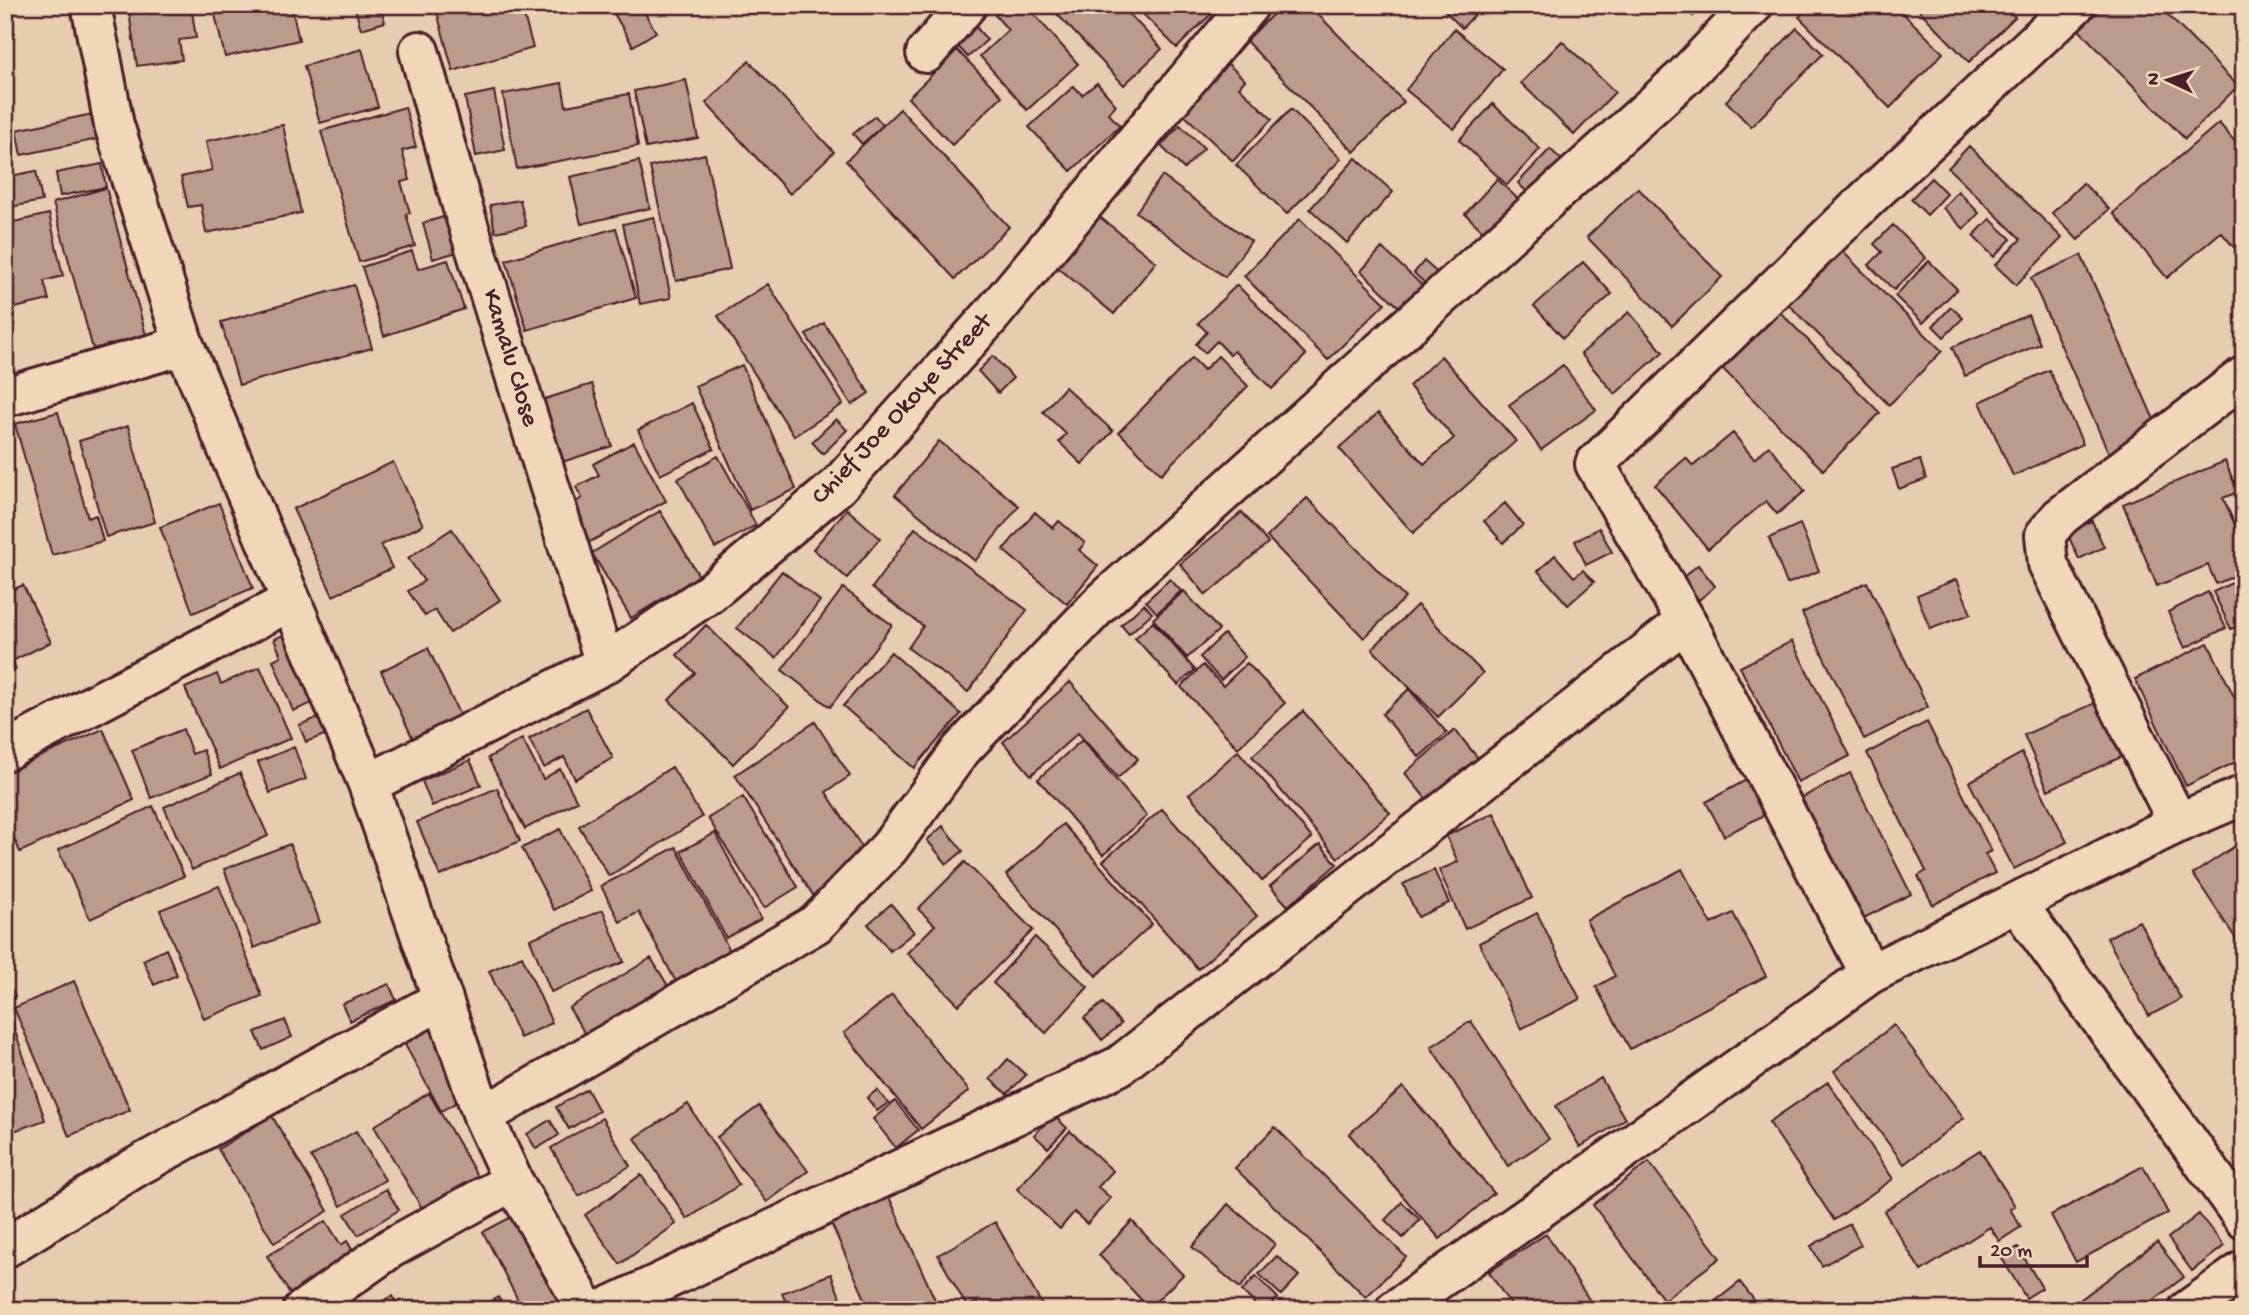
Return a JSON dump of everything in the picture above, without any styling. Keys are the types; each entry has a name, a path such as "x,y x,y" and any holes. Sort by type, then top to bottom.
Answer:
{"street":[{"path":"91,5 114,125 184,345 368,784 484,1116 513,1181 587,1310"},
{"path":"926,53 967,5"},
{"name":"Chief Joe Okoye Street","path":"368,784 605,664 710,593 838,486 990,317 1249,5"},
{"path":"484,1116 816,924 890,848 961,750 1100,604 1684,77 1753,5"},
{"path":"1870,974 1686,621 1595,464 1867,199 2075,5"},
{"name":"Kamalu Close","path":"419,51 465,215 605,664"},
{"path":"5,397 184,345"},
{"path":"2178,823 2048,564 2045,534 2060,517 2244,376"},
{"path":"5,751 291,601"},
{"path":"602,1310 1119,1066 1686,621"},
{"path":"1395,1310 1870,974 2178,823 2244,794"},
{"path":"2016,902 2244,1219"},
{"path":"5,1248 136,1167 443,999"},
{"path":"303,1310 391,1248 513,1181"},
{"path":"2189,1310 2244,1270"}],"building":[{"path":"128,5 191,5 196,38 179,40 182,60 137,66"},
{"path":"291,5 299,40 225,57 213,6"},
{"path":"354,5 380,5 385,22 361,29"},
{"path":"435,5 521,5 533,48 453,71"},
{"path":"609,5 640,5 656,32 633,46"},
{"path":"1006,5 1026,5 1078,64 1027,110 980,56 1008,30 995,15"},
{"path":"1069,5 1121,5 1162,49 1124,85 1058,15"},
{"path":"1134,5 1220,5 1177,48"},
{"path":"1282,5 1309,5 1404,102 1354,152 1246,41"},
{"path":"1439,5 1484,5 1462,28"},
{"path":"1683,5 1704,5 1693,16"},
{"path":"1810,5 1895,5 1943,53 1890,108 1799,17"},
{"path":"1914,5 2004,5 2015,17 1969,62"},
{"path":"2104,5 2158,5 2238,86 2185,139 2079,30"},
{"path":"976,27 987,40 968,57 956,44"},
{"path":"1797,28 1823,54 1751,127 1726,101"},
{"path":"1454,29 1503,69 1454,129 1406,90"},
{"path":"1562,41 1615,92 1574,135 1521,83"},
{"path":"362,49 378,107 320,123 304,66"},
{"path":"957,50 1002,96 952,145 908,98"},
{"path":"749,61 834,152 790,194 706,103"},
{"path":"1227,63 1245,80 1239,87 1272,119 1233,161 1181,112"},
{"path":"686,80 698,138 646,148 634,91"},
{"path":"562,83 566,106 629,94 638,146 517,169 503,94"},
{"path":"1097,83 1116,105 1108,113 1120,126 1071,171 1029,127 1074,86 1082,95"},
{"path":"494,91 505,150 476,156 465,97"},
{"path":"1493,104 1540,149 1507,185 1459,140"},
{"path":"405,107 416,147 402,151 410,180 401,182 410,213 406,214 415,246 359,262 321,131"},
{"path":"900,109 1009,227 955,279 846,161"},
{"path":"1291,109 1341,159 1287,214 1236,165"},
{"path":"93,114 98,139 21,155 16,130"},
{"path":"875,116 883,125 862,144 853,134"},
{"path":"2219,123 2244,152 2244,259 2221,232 2167,278 2113,213"},
{"path":"2244,124 2244,141 2235,132"},
{"path":"283,125 301,213 206,233 201,205 188,207 181,177 212,170 206,141"},
{"path":"1180,125 1204,148 1184,169 1161,146"},
{"path":"1969,146 2062,238 2016,285 1995,265 2021,239 1948,168"},
{"path":"1550,149 1564,162 1532,197 1518,183"},
{"path":"705,154 730,269 676,281 650,167"},
{"path":"1356,158 1393,192 1347,243 1310,209"},
{"path":"639,161 650,208 581,224 570,177"},
{"path":"102,164 106,187 60,196 56,173"},
{"path":"36,171 42,201 5,208 5,177"},
{"path":"1162,176 1251,241 1225,277 1136,212"},
{"path":"1931,178 1947,194 1927,215 1911,199"},
{"path":"1497,179 1519,200 1487,235 1465,214"},
{"path":"2083,183 2109,209 2078,240 2052,213"},
{"path":"106,188 146,335 93,349 53,203"},
{"path":"1638,188 1722,277 1672,326 1587,237"},
{"path":"1958,191 1979,213 1964,229 1943,208"},
{"path":"520,200 526,226 495,232 490,205"},
{"path":"49,214 63,276 44,281 49,300 10,309 5,292 5,224"},
{"path":"1096,214 1156,262 1114,314 1055,265"},
{"path":"447,216 457,252 433,259 423,223"},
{"path":"654,217 671,298 640,304 623,224"},
{"path":"1300,219 1385,303 1328,360 1244,276"},
{"path":"1990,219 2011,239 1994,257 1973,236"},
{"path":"1893,225 1926,258 1894,290 1869,265 1882,252 1874,244"},
{"path":"616,228 636,298 527,330 506,260"},
{"path":"1382,248 1424,287 1402,310 1361,271"},
{"path":"1840,249 1942,351 1889,405 1787,303"},
{"path":"412,251 418,269 448,260 464,309 384,336 362,267"},
{"path":"2081,255 2160,433 2110,456 2031,278"},
{"path":"1424,261 1442,277 1431,289 1414,273"},
{"path":"1929,261 1957,289 1923,323 1895,296"},
{"path":"1583,262 1612,294 1563,338 1534,306"},
{"path":"768,284 843,404 794,436 718,316"},
{"path":"354,285 372,348 239,385 221,322"},
{"path":"1237,285 1306,355 1272,389 1234,351 1230,355 1217,341 1205,353 1196,344 1207,332 1198,323"},
{"path":"1775,307 1880,413 1823,470 1718,364"},
{"path":"1951,307 1963,318 1944,337 1933,326"},
{"path":"1629,312 1663,352 1615,394 1581,354"},
{"path":"2028,315 2040,344 1965,376 1952,347"},
{"path":"824,323 869,393 852,405 806,335"},
{"path":"993,356 1013,378 998,393 978,371"},
{"path":"1218,356 1248,386 1161,474 1119,432 1192,358 1204,370"},
{"path":"1441,356 1516,441 1413,533 1339,448 1378,413 1424,464 1454,438 1409,386"},
{"path":"742,365 796,489 750,510 695,386"},
{"path":"1563,365 1596,410 1541,450 1509,405"},
{"path":"2049,370 2083,444 2013,476 1980,402"},
{"path":"592,384 612,446 562,462 542,400"},
{"path":"1065,387 1113,431 1082,464 1059,442 1066,434 1043,412"},
{"path":"692,403 714,449 660,475 638,430"},
{"path":"58,412 88,518 96,515 103,541 52,555 15,424"},
{"path":"836,419 847,430 823,454 812,442"},
{"path":"128,426 155,522 106,537 79,441"},
{"path":"1733,433 1754,459 1769,446 1805,491 1777,514 1766,501 1708,549 1655,485 1686,458 1693,466"},
{"path":"939,441 1019,506 975,561 895,495"},
{"path":"634,442 666,501 588,543 569,506 582,498 576,487 599,475 593,464"},
{"path":"718,456 756,525 715,548 678,479"},
{"path":"1920,460 1926,479 1899,489 1892,469"},
{"path":"2225,461 2238,492 2223,498 2244,545 2244,572 2216,584 2208,565 2157,586 2123,504"},
{"path":"393,462 423,525 381,545 392,568 333,596 293,509"},
{"path":"1307,498 1405,598 1364,638 1267,537"},
{"path":"219,503 253,588 193,613 160,527"},
{"path":"1505,503 1523,525 1503,543 1484,521"},
{"path":"847,509 880,538 847,578 813,549"},
{"path":"660,511 699,576 631,618 592,553"},
{"path":"1035,512 1053,528 1059,521 1085,543 1079,550 1098,566 1067,604 1003,550"},
{"path":"1242,512 1268,543 1206,595 1180,564"},
{"path":"2092,521 2104,547 2079,559 2067,533"},
{"path":"1800,524 1819,571 1787,584 1769,538"},
{"path":"915,528 1027,610 968,692 908,648 923,626 872,588"},
{"path":"1599,528 1612,552 1586,565 1575,541"},
{"path":"452,529 500,600 450,633 435,610 425,616 408,591 424,581 408,558"},
{"path":"1555,555 1574,577 1583,570 1594,582 1568,605 1538,571"},
{"path":"1698,565 1715,586 1699,600 1682,578"},
{"path":"782,571 820,601 776,658 737,628"},
{"path":"2244,577 2244,623 2231,629 2213,592"},
{"path":"1170,579 1181,591 1157,613 1146,601"},
{"path":"1957,579 1971,614 1930,629 1917,595"},
{"path":"1867,582 1928,707 1864,739 1802,613"},
{"path":"23,585 51,642 12,661 16,669 5,674 5,593"},
{"path":"843,588 892,625 830,707 782,670"},
{"path":"1184,591 1219,630 1187,658 1153,619"},
{"path":"2208,592 2226,628 2185,648 2168,612"},
{"path":"1144,604 1152,613 1129,634 1121,625"},
{"path":"1417,605 1483,673 1438,717 1372,649"},
{"path":"1153,622 1195,670 1178,685 1135,638"},
{"path":"706,625 789,707 733,764 669,700 695,673 677,655"},
{"path":"293,631 320,700 293,711 273,660 281,656 274,639"},
{"path":"1224,634 1245,657 1221,680 1200,657"},
{"path":"1792,641 1850,756 1798,782 1740,667"},
{"path":"2208,643 2244,717 2244,758 2186,786 2135,679"},
{"path":"428,648 460,716 413,739 381,671"},
{"path":"891,652 961,714 914,768 843,706"},
{"path":"1247,663 1285,703 1238,748 1181,687 1203,665 1223,686"},
{"path":"260,667 291,738 220,769 185,688 217,674 221,684"},
{"path":"1070,682 1138,759 1118,778 1078,733 1031,775 1003,742"},
{"path":"1409,689 1447,733 1419,757 1382,714"},
{"path":"2104,699 2128,754 2048,790 2024,735"},
{"path":"586,708 613,758 575,779 564,757 544,768 529,739"},
{"path":"1303,711 1390,813 1338,858 1252,756"},
{"path":"320,717 327,734 306,742 299,725"},
{"path":"815,722 850,776 826,792 869,858 813,895 735,775"},
{"path":"1927,722 1991,851 1985,854 1995,873 1933,905 1918,876 1926,871 1867,753"},
{"path":"103,729 134,800 20,852 5,818 5,772"},
{"path":"183,729 192,754 203,750 212,774 151,798 132,750"},
{"path":"1455,730 1482,763 1432,806 1405,773"},
{"path":"522,739 543,779 560,769 577,801 525,829 488,758"},
{"path":"1082,740 1147,816 1103,855 1038,779"},
{"path":"294,747 306,779 270,793 258,762"},
{"path":"1238,751 1312,838 1262,881 1189,794"},
{"path":"2022,753 2067,842 2014,869 1969,782"},
{"path":"470,760 481,785 432,806 422,781"},
{"path":"672,767 702,817 609,876 579,826"},
{"path":"240,773 268,836 192,870 164,807"},
{"path":"1850,773 1911,894 1862,919 1801,798"},
{"path":"1746,780 1764,815 1724,836 1706,802"},
{"path":"497,788 520,841 440,876 417,822"},
{"path":"743,797 798,887 764,908 708,818"},
{"path":"153,806 184,876 90,919 58,850"},
{"path":"1162,809 1257,916 1198,969 1103,861"},
{"path":"1494,813 1532,898 1465,929 1439,870 1458,862 1446,836"},
{"path":"1063,824 1152,924 1096,976 1006,875"},
{"path":"943,826 963,851 947,864 927,840"},
{"path":"560,829 591,891 554,910 522,848"},
{"path":"715,833 761,919 726,938 681,851"},
{"path":"2244,840 2244,951 2193,874"},
{"path":"290,844 320,922 254,948 224,869"},
{"path":"1320,844 1337,864 1288,906 1270,886"},
{"path":"676,847 732,955 677,984 639,912 620,922 601,886"},
{"path":"965,862 1033,930 959,1005 907,953 935,925 918,909"},
{"path":"1682,869 1711,924 1733,913 1766,976 1630,1049 1596,987 1615,976 1586,920"},
{"path":"1434,870 1449,903 1418,917 1403,884"},
{"path":"219,886 262,996 204,1019 160,910"},
{"path":"891,904 914,932 890,951 868,924"},
{"path":"603,910 624,962 551,992 530,939"},
{"path":"1537,913 1580,999 1521,1029 1479,943"},
{"path":"2139,921 2181,999 2149,1016 2107,938"},
{"path":"1035,937 1088,987 1046,1033 993,983"},
{"path":"166,949 177,975 154,985 143,960"},
{"path":"522,956 552,1023 520,1038 489,971"},
{"path":"651,958 676,999 594,1048 569,1008"},
{"path":"5,979 15,996 5,1002"},
{"path":"74,981 130,1110 69,1136 14,1008"},
{"path":"389,984 396,1000 350,1021 342,1004"},
{"path":"892,995 969,1091 921,1129 844,1033"},
{"path":"1103,1003 1121,1024 1102,1040 1084,1018"},
{"path":"11,1019 45,1120 5,1134 5,1021"},
{"path":"285,1020 292,1037 263,1050 255,1032"},
{"path":"1471,1021 1549,1139 1508,1166 1431,1047"},
{"path":"1894,1025 1964,1118 1904,1164 1834,1071"},
{"path":"430,1026 468,1096 441,1111 403,1041"},
{"path":"1008,1059 1026,1075 1007,1094 990,1079"},
{"path":"1601,1078 1625,1119 1580,1147 1556,1106"},
{"path":"1828,1082 1893,1179 1834,1220 1769,1122"},
{"path":"1403,1087 1494,1193 1440,1239 1349,1134"},
{"path":"587,1089 599,1111 569,1129 556,1107"},
{"path":"877,1090 888,1103 877,1111 867,1098"},
{"path":"429,1093 478,1177 423,1210 374,1126"},
{"path":"895,1101 918,1130 896,1148 873,1119"},
{"path":"688,1104 739,1185 687,1219 635,1138"},
{"path":"759,1106 808,1171 767,1202 717,1137"},
{"path":"1053,1115 1067,1128 1048,1148 1034,1135"},
{"path":"272,1116 328,1211 274,1243 218,1149"},
{"path":"602,1118 630,1166 579,1196 551,1148"},
{"path":"550,1120 559,1135 536,1149 527,1134"},
{"path":"1275,1127 1406,1257 1366,1297 1235,1168"},
{"path":"356,1131 385,1180 341,1206 311,1157"},
{"path":"1070,1131 1113,1171 1098,1187 1111,1198 1087,1224 1074,1212 1060,1229 1017,1189"},
{"path":"1980,1150 2015,1206 2010,1209 2021,1227 1999,1241 1990,1227 1921,1271 1884,1211"},
{"path":"1649,1162 1720,1258 1664,1300 1593,1205"},
{"path":"2143,1166 2168,1213 2076,1262 2051,1215"},
{"path":"641,1175 676,1224 620,1264 585,1215"},
{"path":"386,1189 399,1210 358,1235 345,1214"},
{"path":"889,1197 936,1302 920,1310 870,1310 831,1223"},
{"path":"1402,1202 1420,1220 1403,1238 1385,1220"},
{"path":"1228,1204 1275,1244 1240,1288 1192,1247"},
{"path":"519,1213 568,1310 523,1310 483,1232"},
{"path":"2199,1214 2224,1246 2192,1271 2168,1238"},
{"path":"326,1221 341,1245 347,1241 355,1255 290,1294 267,1256"},
{"path":"1132,1221 1183,1275 1149,1308 1099,1255"},
{"path":"995,1222 1045,1310 981,1310 977,1302 967,1307 938,1255"},
{"path":"1850,1224 1861,1245 1822,1266 1811,1246"},
{"path":"1546,1234 1596,1310 1514,1310 1489,1272"},
{"path":"2157,1242 2184,1277 2141,1310 2082,1310 2076,1303"},
{"path":"2018,1247 2042,1288 2026,1298 2001,1257"},
{"path":"1277,1256 1299,1276 1281,1295 1259,1274"},
{"path":"831,1274 845,1310 789,1310 782,1293"},
{"path":"1256,1276 1278,1298 1266,1310 1261,1310 1242,1291"},
{"path":"1740,1282 1762,1310 1704,1310"},
{"path":"393,1296 399,1310 364,1310"},
{"path":"498,1297 505,1310 475,1310"}]}
